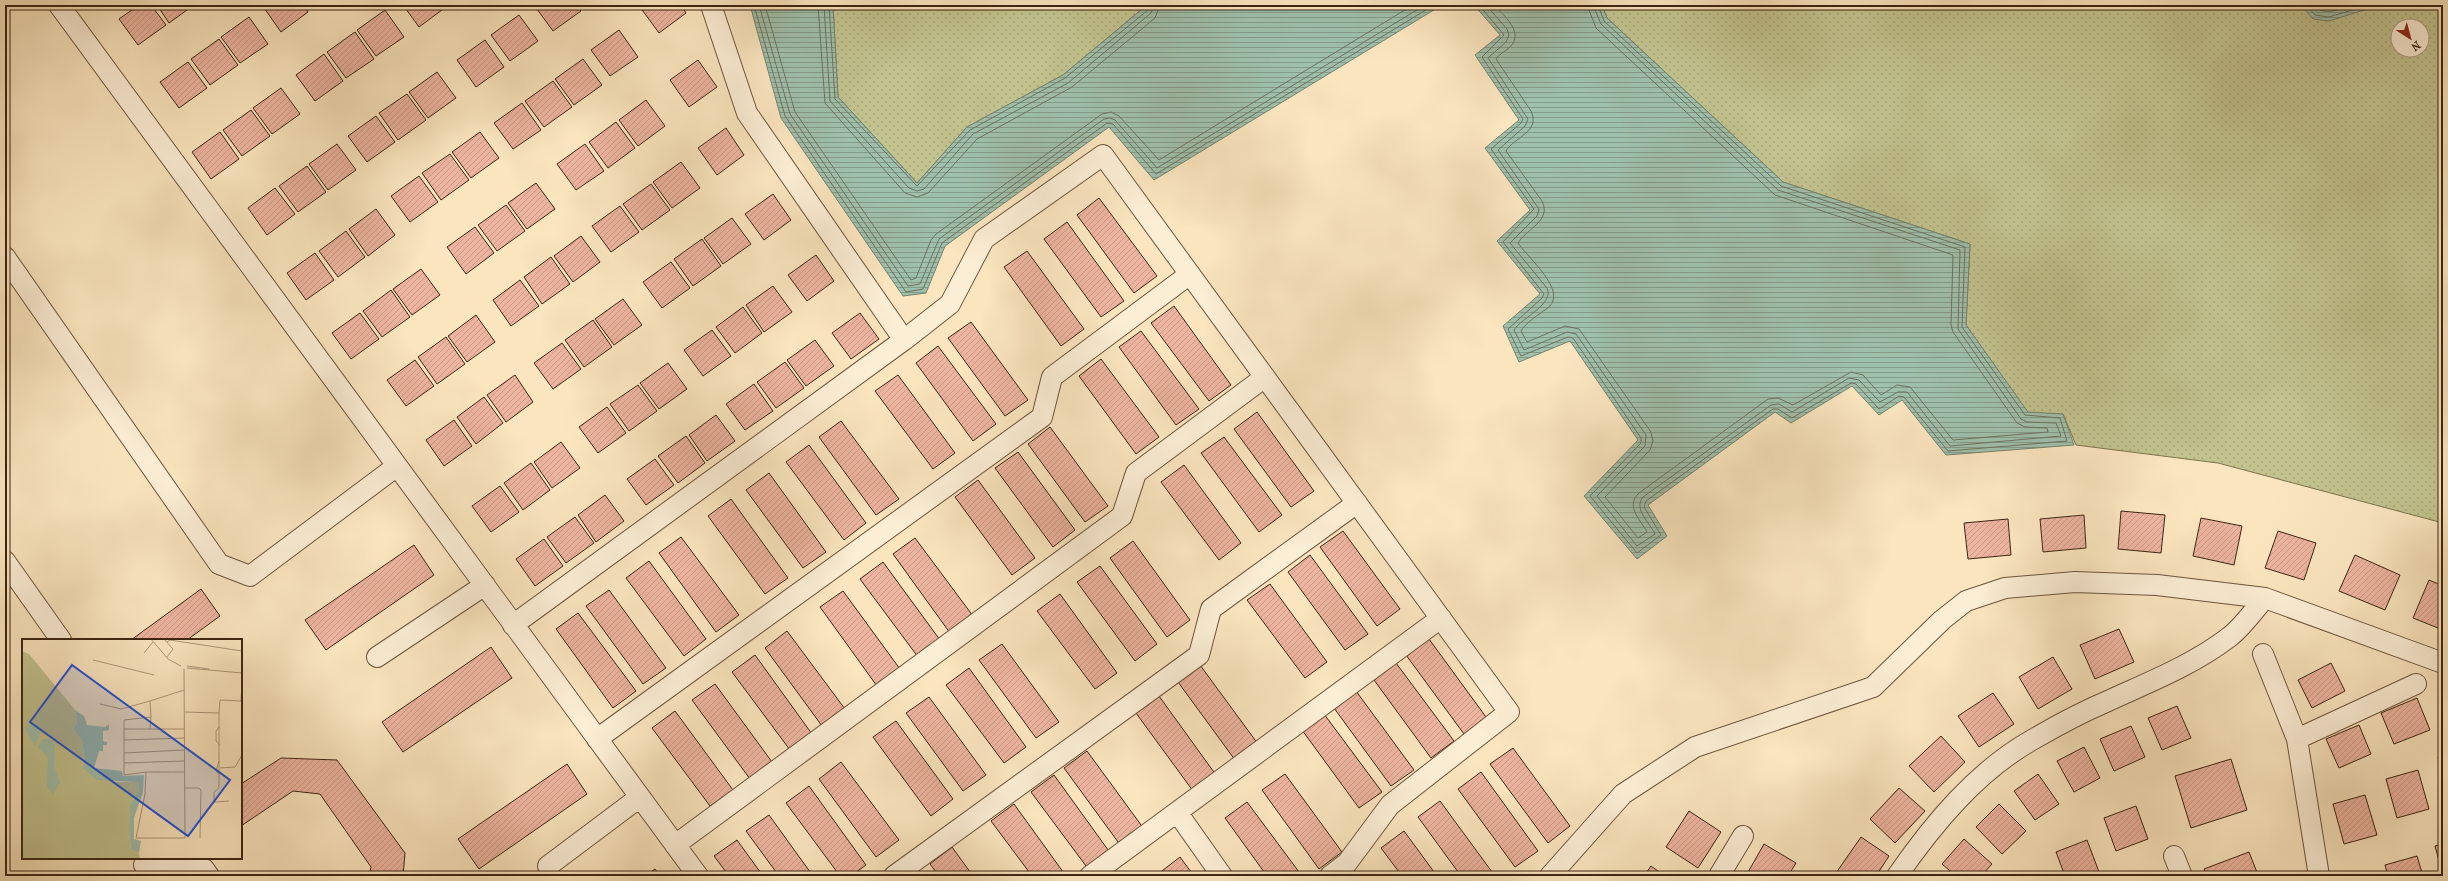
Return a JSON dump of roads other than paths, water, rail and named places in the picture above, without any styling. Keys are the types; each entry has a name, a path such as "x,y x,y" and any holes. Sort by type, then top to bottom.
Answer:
{"street":[{"path":"59,5 698,876"},
{"path":"711,5 747,113 904,340"},
{"path":"513,625 904,340 950,304 984,239 1103,155 1509,712 1390,805 1347,863 1330,876"},
{"path":"5,257 219,564 250,576 397,466"},
{"path":"597,739 1042,416 1052,377 1190,274"},
{"path":"675,845 1122,516 1136,473 1265,378"},
{"path":"894,876 1199,655 1212,609 1357,503"},
{"path":"5,561 60,639"},
{"path":"1550,876 1623,794 1695,747 1873,687 1942,620 1966,600 2005,588 2075,582 2158,584 2265,598 2443,663"},
{"path":"377,657 485,585"},
{"path":"1897,876 1919,844 1952,806 1991,770 2031,740 2106,701 2177,672 2229,638 2265,598"},
{"path":"1090,876 1441,618"},
{"path":"2263,654 2298,739 2319,876"},
{"path":"2298,739 2416,684"},
{"path":"548,866 640,797"},
{"path":"1177,812 1222,876"},
{"path":"1719,876 1743,836"},
{"path":"2174,856 2182,876"},
{"path":"145,866 204,869 209,876"}],"water":[{"path":"750,5 833,5 838,97 917,183 967,127 1063,75 1147,5 1442,5 1154,180 1109,127 945,246 926,293 903,296 781,118"},
{"path":"1474,5 1602,5 1607,18 1783,182 1970,244 1966,325 2028,412 2063,414 2074,445 1946,455 1902,400 1879,415 1852,386 1791,423 1775,412 1648,505 1667,536 1637,559 1584,496 1638,440 1570,341 1519,362 1503,326 1540,294 1497,241 1530,210 1485,148 1519,120 1475,55 1500,35"},
{"path":"2301,5 2380,5 2329,21 2313,19"}]}
